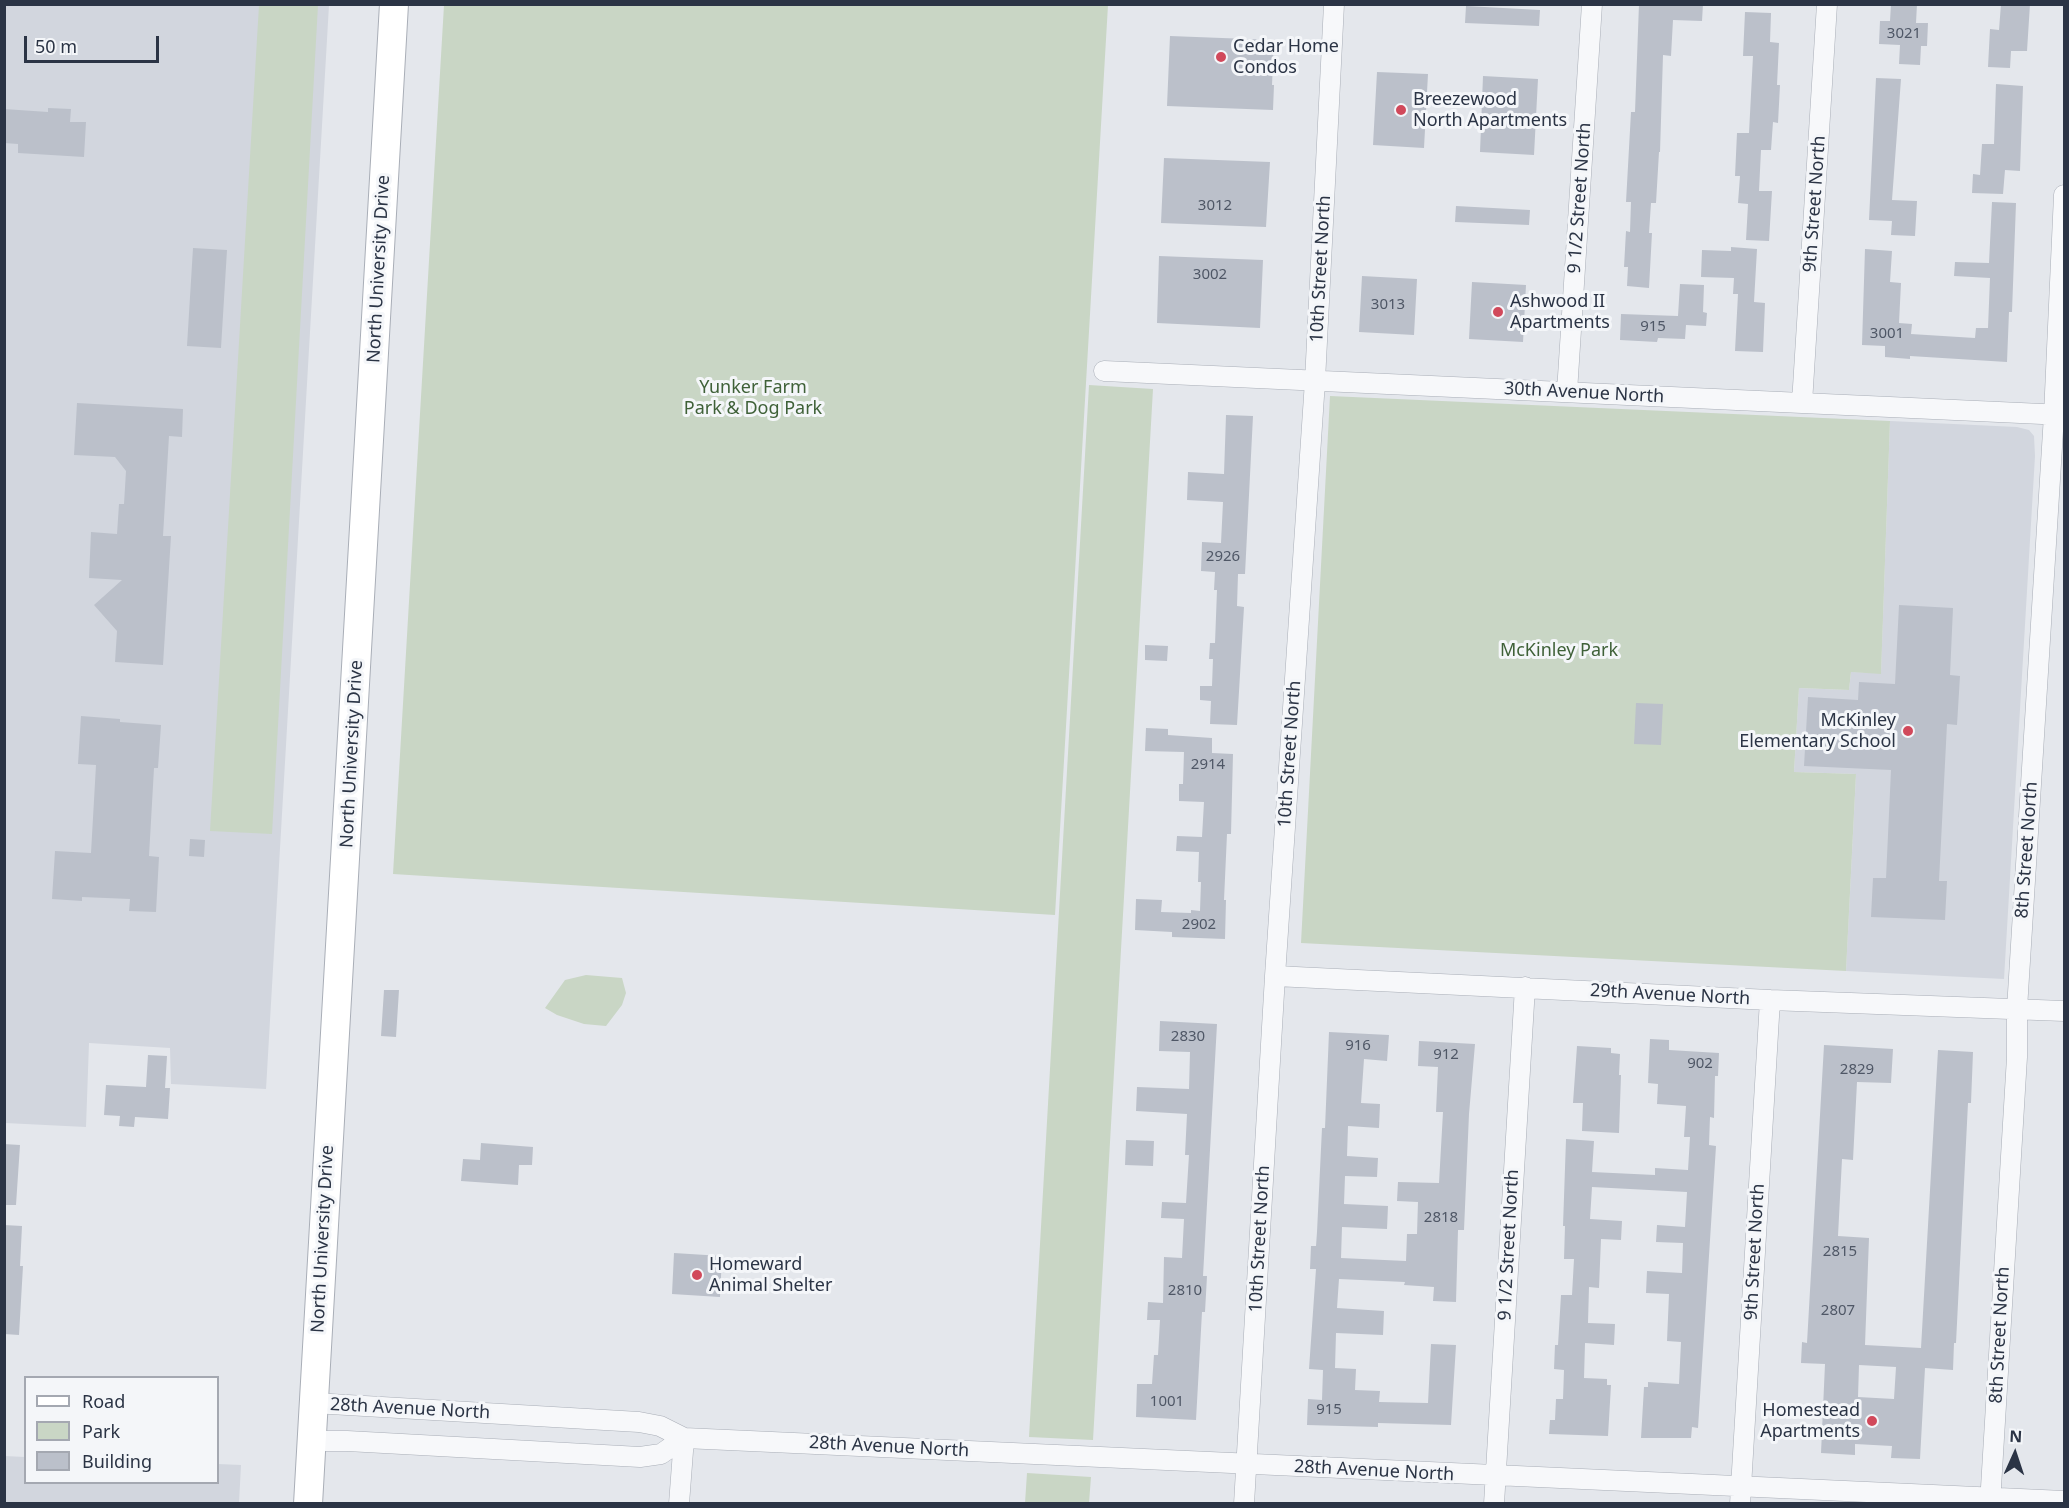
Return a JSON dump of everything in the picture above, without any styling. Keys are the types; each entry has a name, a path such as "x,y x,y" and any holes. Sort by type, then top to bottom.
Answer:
{"main road":[{"name":"North University Drive","path":"308,1503 394,4"}],"street":[{"name":"10th Street North","path":"1244,1503 1275,976 1315,381 1334,4"},
{"name":"9 1/2 Street North","path":"1567,392 1592,4"},
{"name":"9th Street North","path":"1802,403 1827,4"},
{"name":"8th Street North","path":"1991,1501 2016,1069 2017,1009 2059,415 2064,195"},
{"name":"30th Avenue North","path":"1104,371 2059,415"},
{"name":"29th Avenue North","path":"1275,976 1770,1000 2064,1011"},
{"name":"9 1/2 Street North","path":"1494,1503 1525,987"},
{"name":"9th Street North","path":"1740,1495 1770,1000"},
{"name":"28th Avenue North","path":"313,1403 639,1422 660,1426 684,1438 1495,1477 1740,1495 2064,1502"},
{"name":"28th Avenue North","path":"311,1441 640,1457 661,1454 684,1438"},
{"path":"679,1503 684,1438"}],"shaded area":[{"path":"5,5 329,5 266,1089 171,1084 170,1048 89,1043 86,1127 5,1123"},
{"name":"McKinley Elementary School","path":"1890,421 2017,427 2029,430 2034,436 2035,456 2004,979 1846,971 1856,774 1794,772 1799,688 1849,690 1851,672 1881,673"},
{"path":"4,1456 24,1457 24,1484 219,1484 219,1464 241,1465 239,1503 5,1503"}],"green space":[{"path":"259,5 318,5 272,834 210,831"},
{"name":"Yunker Farm Park & Dog Park","path":"444,5 1108,5 1055,915 393,874"},
{"path":"1089,385 1153,389 1093,1440 1029,1437"},
{"name":"McKinley Park","path":"1330,396 1890,421 1881,674 1851,672 1849,690 1799,688 1794,772 1856,774 1846,971 1301,943"},
{"path":"586,975 622,978 626,993 622,1005 606,1026 584,1024 557,1015 545,1008 565,980"},
{"path":"1027,1473 1091,1477 1089,1503 1025,1503"}],"building":[{"path":"1639,4 1703,4 1702,21 1673,20 1671,56 1663,55 1656,203 1651,203 1649,233 1652,233 1649,288 1627,286 1628,267 1624,267 1626,231 1630,232 1631,202 1626,202 1631,112 1635,112"},
{"path":"1891,4 1917,4 1916,23 1928,23 1927,46 1921,46 1920,65 1899,64 1900,45 1879,44 1880,21 1890,21"},
{"path":"2001,4 2030,4 2027,51 2011,51 2010,68 1988,67 1990,29 1999,30"},
{"path":"1466,6 1540,10 1539,26 1465,23"},
{"path":"1745,12 1771,13 1770,42 1779,43 1778,123 1773,122 1771,150 1761,150 1759,191 1772,191 1769,241 1746,240 1748,204 1738,203 1740,176 1735,176 1737,133 1749,133 1753,56 1743,56"},
{"path":"1170,36 1274,40 1273,110 1167,106"},
{"name":"Breezewood North Apartments","path":"1377,72 1428,74 1424,148 1373,145"},
{"path":"1483,76 1538,79 1534,155 1480,152"},
{"path":"1876,78 1901,79 1892,200 1917,201 1915,236 1891,235 1892,221 1869,220"},
{"path":"1996,84 2023,86 2020,171 2005,170 2003,194 1972,193 1973,174 1980,175 1982,144 1994,144"},
{"path":"48,108 71,109 70,122 86,122 84,157 18,153 18,144 4,143 4,109 48,112"},
{"path":"1164,158 1270,162 1266,227 1161,223"},
{"path":"1992,202 2016,203 2012,312 2009,312 2007,362 1910,356 1910,359 1885,357 1885,346 1862,345 1865,249 1892,251 1890,282 1901,283 1899,323 1912,324 1911,334 1975,338 1976,328 1988,328 1990,278 1954,276 1955,262 1989,263"},
{"path":"1456,206 1530,210 1529,225 1455,222"},
{"path":"1731,247 1757,249 1754,302 1765,303 1763,352 1735,351 1738,294 1733,294 1734,278 1701,277 1702,250 1731,251"},
{"path":"193,248 227,250 221,348 187,346"},
{"path":"1159,256 1263,260 1260,328 1157,323"},
{"path":"1362,276 1417,279 1414,335 1359,332"},
{"name":"Ashwood II Apartments","path":"1472,282 1526,285 1523,342 1469,339"},
{"path":"1680,284 1704,285 1703,312 1707,313 1706,326 1686,325 1685,339 1658,338 1657,342 1620,340 1621,314 1678,316"},
{"path":"77,403 183,409 182,437 169,436 163,536 171,536 163,665 115,662 117,631 94,605 122,580 89,578 91,532 117,534 119,504 124,504 126,471 115,457 74,455"},
{"path":"1226,415 1253,416 1245,574 1238,574 1237,606 1244,607 1237,725 1210,724 1211,701 1200,700 1200,686 1212,686 1213,659 1209,659 1210,643 1215,643 1217,590 1214,590 1215,572 1201,571 1202,542 1221,543 1223,502 1187,500 1188,472 1224,474"},
{"path":"1899,605 1953,608 1950,675 1960,676 1957,725 1947,724 1939,881 1947,881 1945,920 1871,917 1873,878 1886,878 1891,770 1804,766 1808,697 1858,700 1859,682 1895,684"},
{"path":"1145,645 1168,646 1167,661 1145,660"},
{"path":"1636,703 1663,704 1661,745 1634,744"},
{"path":"81,716 161,725 158,768 154,768 149,856 159,857 156,912 129,911 130,899 82,897 82,901 52,899 55,851 91,853 96,765 78,764"},
{"path":"1146,728 1168,729 1168,735 1212,738 1212,753 1233,754 1231,834 1227,834 1224,900 1226,900 1225,939 1172,937 1172,932 1135,930 1136,899 1162,900 1161,912 1200,911 1199,852 1176,851 1177,836 1202,837 1204,802 1179,801 1179,784 1183,784 1184,752 1145,751"},
{"path":"190,839 205,840 204,857 189,856"},
{"path":"384,990 399,990 396,1037 381,1036"},
{"path":"1160,1021 1217,1024 1203,1276 1207,1276 1205,1312 1202,1312 1196,1420 1136,1417 1137,1384 1152,1384 1154,1355 1158,1355 1160,1320 1147,1320 1148,1302 1163,1303 1164,1257 1182,1258 1184,1219 1161,1218 1162,1202 1186,1203 1189,1155 1185,1155 1187,1114 1136,1111 1137,1087 1189,1089 1190,1052 1159,1051"},
{"path":"1329,1032 1389,1035 1387,1061 1364,1059 1361,1103 1380,1104 1379,1128 1348,1126 1347,1156 1378,1158 1377,1177 1345,1176 1344,1204 1388,1206 1387,1229 1342,1227 1341,1258 1406,1261 1407,1234 1417,1234 1418,1202 1397,1201 1398,1182 1439,1183 1443,1112 1436,1112 1438,1067 1418,1066 1419,1041 1475,1044 1469,1114 1464,1230 1458,1230 1456,1302 1433,1301 1434,1287 1404,1285 1405,1282 1339,1279 1337,1308 1384,1311 1383,1335 1336,1333 1335,1368 1356,1369 1355,1390 1380,1391 1379,1402 1428,1403 1431,1344 1456,1345 1451,1425 1378,1423 1378,1427 1307,1425 1308,1399 1322,1400 1323,1370 1309,1369 1316,1269 1310,1269 1311,1246 1316,1246 1322,1128 1325,1128"},
{"path":"1650,1039 1669,1040 1669,1050 1719,1053 1718,1076 1715,1076 1714,1118 1710,1117 1709,1145 1716,1146 1698,1428 1692,1427 1691,1438 1641,1438 1644,1387 1648,1387 1648,1382 1679,1384 1681,1342 1667,1341 1669,1294 1646,1293 1647,1271 1682,1273 1683,1243 1656,1242 1657,1225 1685,1227 1687,1192 1592,1187 1590,1219 1622,1221 1621,1240 1601,1239 1599,1288 1589,1287 1588,1323 1615,1324 1614,1345 1585,1343 1584,1378 1607,1379 1607,1385 1611,1385 1608,1436 1549,1434 1550,1420 1555,1420 1556,1399 1563,1399 1564,1370 1554,1369 1561,1295 1572,1295 1574,1259 1564,1259 1566,1139 1594,1141 1592,1172 1655,1175 1655,1168 1688,1170 1690,1137 1684,1137 1686,1106 1657,1104 1658,1084 1648,1083"},
{"path":"1824,1045 1893,1049 1891,1083 1857,1082 1853,1160 1842,1159 1838,1236 1869,1238 1865,1345 1921,1348 1938,1050 1973,1052 1953,1370 1925,1368 1920,1459 1891,1458 1892,1446 1855,1444 1855,1455 1821,1453 1825,1364 1801,1363 1802,1342 1807,1343","holes":["1859,1365 1896,1367 1894,1399 1858,1397"]},
{"path":"1577,1046 1611,1048 1611,1053 1620,1054 1619,1133 1582,1131 1583,1103 1573,1103"},
{"path":"148,1055 167,1056 165,1088 170,1088 168,1119 135,1117 134,1127 119,1126 120,1116 104,1115 106,1085 146,1087"},
{"path":"1126,1140 1154,1141 1153,1166 1125,1165"},
{"path":"481,1143 533,1147 532,1165 519,1165 518,1185 461,1181 463,1159 480,1160"},
{"path":"4,1144 20,1145 16,1205 4,1205"},
{"path":"4,1225 22,1226 20,1266 23,1266 19,1335 4,1334"},
{"name":"Homeward Animal Shelter","path":"674,1253 722,1256 720,1297 672,1294"}],"place":[{"name":"Cedar Home Condos","path":"1221,57"},
{"name":"Breezewood North Apartments","path":"1401,110"},
{"name":"Ashwood II Apartments","path":"1498,312"},
{"name":"McKinley Elementary School","path":"1908,731"},
{"name":"Homeward Animal Shelter","path":"697,1275"},
{"name":"Homestead Apartments","path":"1872,1421"}]}
